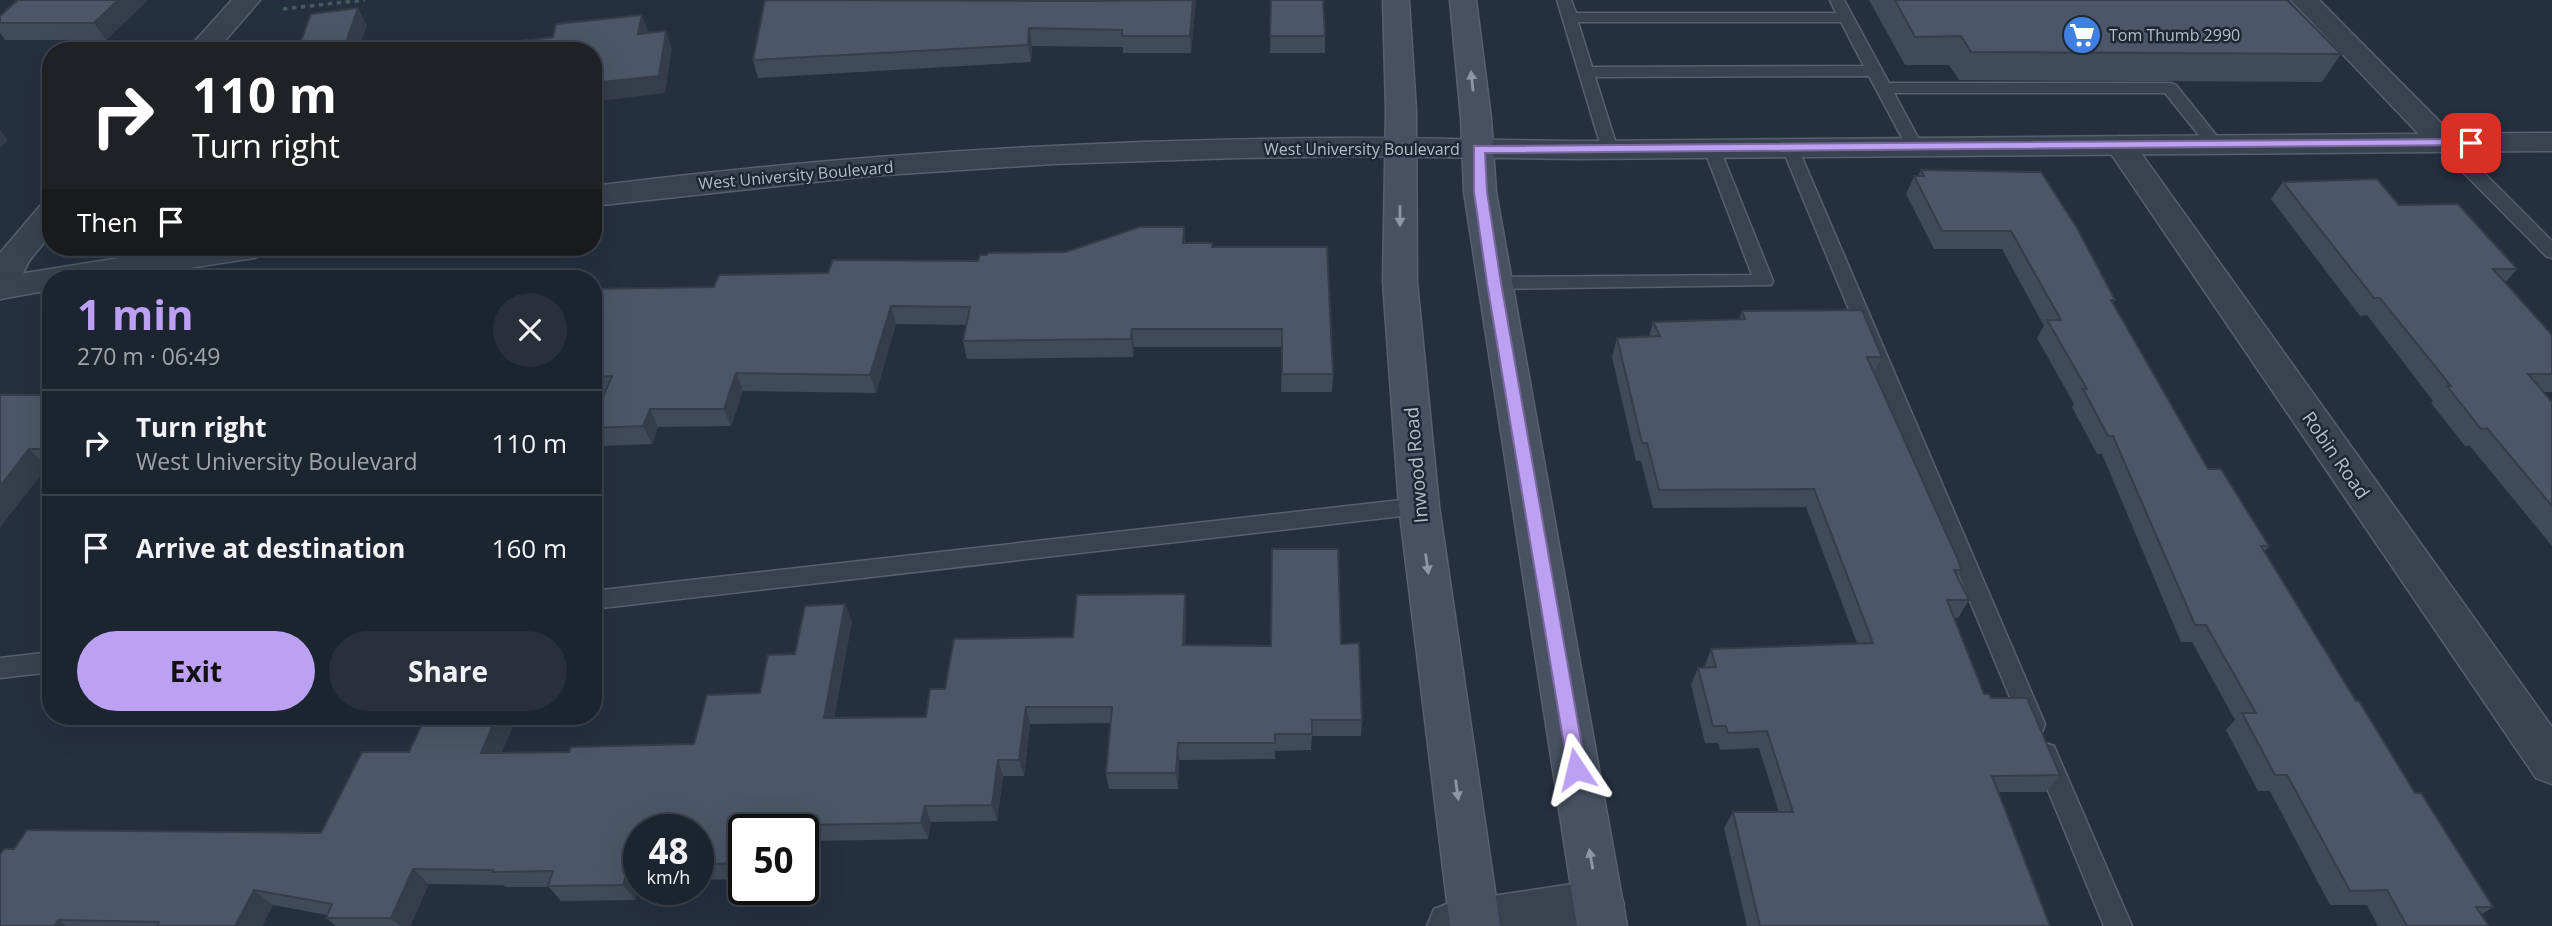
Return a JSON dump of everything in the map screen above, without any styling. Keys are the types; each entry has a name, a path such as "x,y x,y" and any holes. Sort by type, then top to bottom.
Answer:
{"main road":[{"name":"Inwood Road","path":"1396,0 1400,282 1419,506 1467,924"},
{"path":"1463,0 1480,192 1601,915"}],"street":[{"path":"2304,0 2444,143"},
{"path":"208,42 241,7"},
{"name":"West University Boulevard","path":"602,195 776,176 975,159 1183,150 1610,150 2552,142"},
{"name":"Robin Road","path":"2120,145 2552,764"},
{"path":"0,288 13,257 42,223"},
{"path":"109,270 197,256"},
{"path":"0,288 42,281"},
{"path":"1467,924 1601,915"}],"lane":[{"path":"1564,0 1610,150"},
{"path":"1837,0 1915,147"},
{"path":"1569,18 1846,17"},
{"path":"1586,72 1875,71"},
{"path":"1883,88 2170,88 2216,145"},
{"path":"2444,143 2552,253"},
{"path":"1790,148 2118,926"},
{"path":"1494,283 1764,281 1713,149"},
{"path":"602,599 1419,506"},
{"path":"0,668 42,663"}],"path":[{"path":"241,7 365,0"}],"building":[{"path":"18,0 118,0 94,23 0,23 0,16"},
{"path":"765,0 1193,0 1190,36 1122,36 1122,30 1029,28 1028,45 753,60"},
{"path":"1271,0 1323,0 1325,36 1270,36"},
{"path":"1895,0 2287,0 2341,54 1971,52 1961,36 1915,37"},
{"path":"358,8 346,42 293,42 301,41 311,14"},
{"path":"642,15 638,34 666,31 659,76 602,82 602,42 513,42 553,37 556,24"},
{"path":"1921,170 2041,172 2077,228 2115,300 2111,300 2208,469 2221,469 2269,546 2261,546 2356,701 2359,701 2415,793 2421,793 2493,907 2476,907 2489,926 2407,926 2387,890 2350,891 2287,775 2275,775 2242,713 2256,713 2206,625 2195,625 2113,436 2108,436 2083,389 2087,389 2047,320 2061,320 2011,231 1942,231 1914,176 1924,176"},
{"path":"2377,179 2399,205 2458,204 2517,269 2493,269 2552,335 2552,374 2528,374 2552,402 2552,506 2487,428 2481,429 2447,386 2451,386 2380,298 2374,298 2283,182"},
{"path":"1139,227 1184,227 1183,243 1212,243 1212,247 1327,247 1333,374 1282,374 1282,329 1132,329 1131,339 963,341 970,307 891,306 870,375 736,373 724,409 650,409 643,426 602,428 602,400 612,376 602,377 602,289 714,287 719,275 828,273 833,260 978,261 980,255 988,253 1066,252"},
{"path":"1862,310 1882,357 1867,357 1959,562 1961,570 1954,570 1969,600 1947,600 1984,694 1989,694 1991,698 2027,698 2060,775 1992,776 2050,926 1760,926 1733,812 1793,812 1767,731 1728,733 1726,726 1713,726 1698,668 1716,667 1711,649 1873,643 1814,489 1659,490 1647,443 1642,443 1617,338 1660,336 1653,322 1745,319 1742,311"},
{"path":"0,395 42,395 42,449 29,449 0,486"},
{"path":"1272,549 1338,549 1341,644 1359,643 1362,720 1312,720 1312,734 1275,734 1275,743 1178,743 1176,773 1106,773 1112,707 1026,707 1019,760 998,760 992,805 925,806 921,823 819,825 819,814 728,814 728,863 714,864 714,814 623,814 623,885 548,886 553,871 413,869 391,918 326,918 332,904 254,890 235,926 157,926 159,922 58,920 55,926 0,926 0,855 4,849 14,849 27,830 321,833 362,752 409,752 422,725 493,725 481,753 569,752 571,747 694,744 707,695 760,693 768,655 795,654 805,606 845,604 824,718 926,717 930,689 945,689 954,639 1073,637 1077,595 1185,594 1183,645 1271,646"}],"place":[{"name":"Tom Thumb 2990","path":"2082,35"}],"route":[{"path":"1576,769 1494,283 1480,192 1478,149 2471,143"}]}
